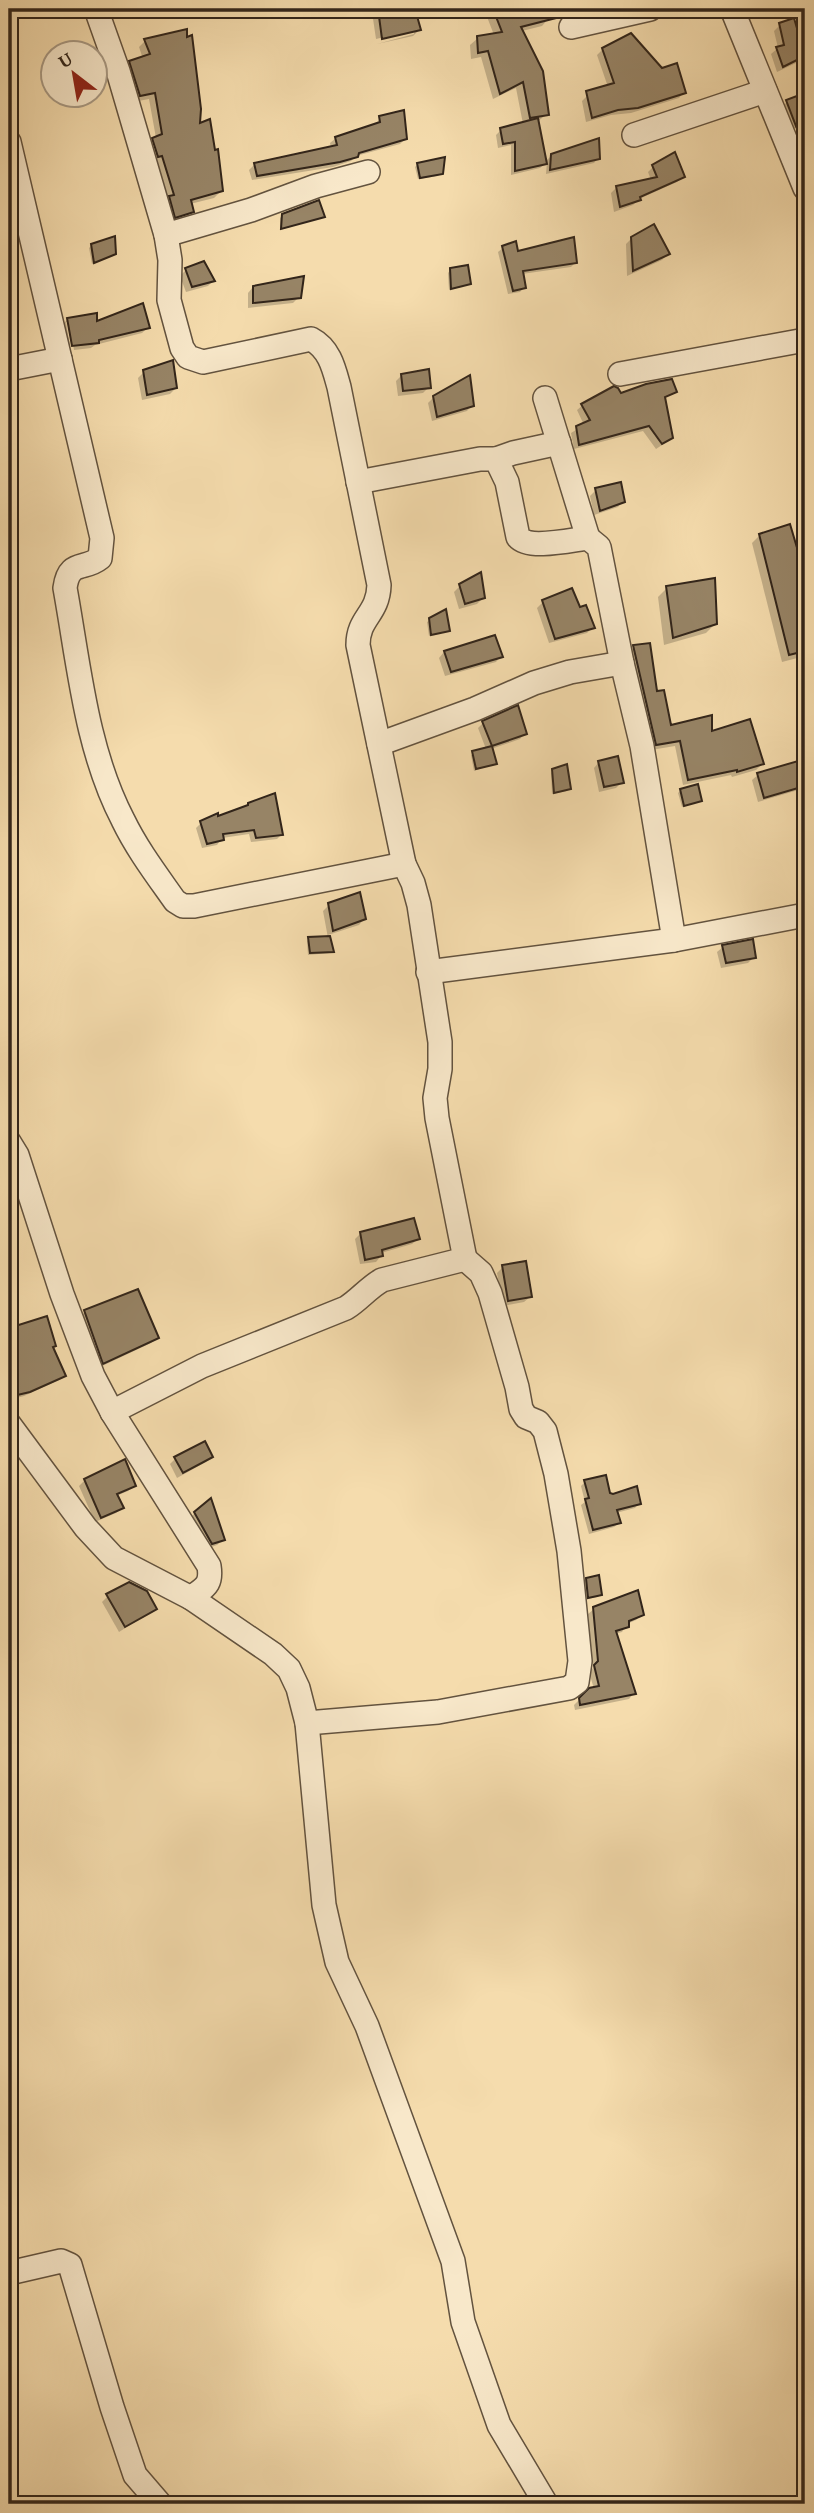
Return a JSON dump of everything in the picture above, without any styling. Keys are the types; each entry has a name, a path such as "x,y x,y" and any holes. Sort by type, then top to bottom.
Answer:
{"street":[{"path":"96,9 118,71 166,235 170,260 169,300 182,348 188,357 202,362 311,339 318,343 332,362 379,585 379,598 358,633 358,645 404,864 419,905 440,1042 440,1069 435,1098 437,1118 464,1259 481,1273 489,1293 521,1409 526,1417 538,1422 545,1431 556,1474 569,1551 580,1661 577,1682 569,1688 438,1712 307,1723"},
{"path":"571,27 650,9"},
{"path":"732,9 805,188"},
{"path":"634,135 765,90"},
{"path":"9,142 102,550 100,558 95,562 71,570 66,578 65,588 91,730 121,818 149,866 175,901 183,906 404,864"},
{"path":"166,235 251,210 316,186 368,172"},
{"path":"620,374 805,340"},
{"path":"9,369 60,359"},
{"path":"545,398 588,538 599,547 602,559 622,663 642,746 674,940"},
{"path":"358,482 480,459 496,459 559,443"},
{"path":"496,459 507,481 518,537 522,541 532,544 588,538"},
{"path":"379,744 475,709 534,683 570,672 622,663"},
{"path":"428,972 674,940 805,915"},
{"path":"9,1142 17,1155 62,1294 93,1376 112,1412 209,1566 211,1578 206,1586 191,1598"},
{"path":"112,1412 202,1366 346,1308 361,1299 374,1284 382,1280 464,1259"},
{"path":"9,1424 86,1528 114,1558 191,1598 273,1654 289,1669 298,1688 307,1723 324,1905 337,1962 367,2026 453,2260 463,2322 499,2425 546,2504"},
{"path":"9,2273 61,2261 70,2265 111,2407 135,2475 142,2487 160,2504"}],"building":[{"path":"378,9 415,9 421,30 382,39"},
{"path":"493,9 570,9 570,13 564,16 521,27 543,71 549,115 530,118 523,82 500,94 488,51 478,53 477,36 502,32"},
{"path":"794,18 805,56 783,67 776,47 784,45 779,23"},
{"path":"187,29 187,37 192,35 201,109 200,123 210,119 215,150 218,149 223,191 191,200 194,212 175,218 169,196 174,195 162,156 158,157 152,138 162,134 155,93 140,96 129,61 150,54 144,39"},
{"path":"631,33 662,68 677,63 686,93 638,108 618,110 592,118 586,91 614,83 602,48"},
{"path":"805,93 805,147 804,147 786,100"},
{"path":"404,110 407,139 359,153 358,157 340,162 257,176 254,163 337,145 335,137 380,122 379,116"},
{"path":"538,118 547,164 515,171 515,142 503,144 500,128"},
{"path":"599,138 600,159 550,170 551,154"},
{"path":"675,152 685,177 640,197 641,200 620,207 616,186 657,177 652,165"},
{"path":"445,157 443,174 420,178 417,163"},
{"path":"319,200 325,217 281,229 282,214"},
{"path":"654,224 670,254 633,271 631,237"},
{"path":"115,236 116,254 94,263 91,244"},
{"path":"574,237 577,263 523,271 526,288 513,291 502,246 516,241 518,251"},
{"path":"204,261 215,281 192,287 185,268"},
{"path":"468,265 471,284 451,289 450,268"},
{"path":"304,276 301,298 253,303 253,286"},
{"path":"143,303 150,328 99,340 99,343 72,346 67,318 97,313 97,321"},
{"path":"173,360 177,388 147,395 143,370"},
{"path":"429,369 431,388 403,391 401,374"},
{"path":"470,375 474,406 437,417 433,396"},
{"path":"672,379 677,392 665,397 673,438 662,444 649,426 579,445 576,426 590,420 581,404 614,386 621,393"},
{"path":"621,482 625,502 600,511 595,488"},
{"path":"790,524 805,575 805,651 789,655 759,534"},
{"path":"481,572 485,598 465,604 459,584"},
{"path":"715,578 717,624 673,638 666,586"},
{"path":"572,588 580,607 586,605 595,628 555,639 542,600"},
{"path":"446,609 450,631 431,635 429,618"},
{"path":"495,635 503,657 451,672 444,651"},
{"path":"650,643 657,691 664,690 671,725 712,715 712,731 750,719 764,764 737,772 688,780 680,741 656,745 633,645"},
{"path":"518,705 527,734 492,746 482,721"},
{"path":"492,746 497,764 476,769 472,751"},
{"path":"618,756 624,783 604,787 598,761"},
{"path":"805,759 805,786 764,798 757,773"},
{"path":"567,764 571,789 554,793 552,769"},
{"path":"698,784 702,801 684,806 680,789"},
{"path":"275,793 283,835 256,838 254,830 223,834 224,840 207,844 200,821"},
{"path":"360,892 366,919 333,931 328,903"},
{"path":"330,936 334,952 310,953 308,937"},
{"path":"753,939 756,958 726,963 722,945"},
{"path":"414,1218 420,1239 382,1250 383,1256 365,1260 360,1232"},
{"path":"526,1261 532,1297 508,1301 502,1265"},
{"path":"138,1289 159,1338 103,1364 84,1310"},
{"path":"47,1316 56,1346 53,1347 66,1376 30,1392 9,1397 9,1328"},
{"path":"205,1441 213,1457 183,1473 174,1457"},
{"path":"125,1459 136,1486 117,1494 124,1508 101,1518 84,1479"},
{"path":"606,1475 610,1493 637,1486 641,1504 617,1510 621,1523 593,1530 585,1499 589,1498 584,1480"},
{"path":"211,1498 225,1540 212,1544 194,1512"},
{"path":"599,1575 602,1595 588,1598 586,1578"},
{"path":"129,1582 147,1591 157,1609 125,1627 106,1594"},
{"path":"638,1590 644,1615 629,1621 629,1627 616,1631 636,1694 580,1705 579,1698 589,1688 599,1686 594,1665 598,1661 593,1607"}]}
